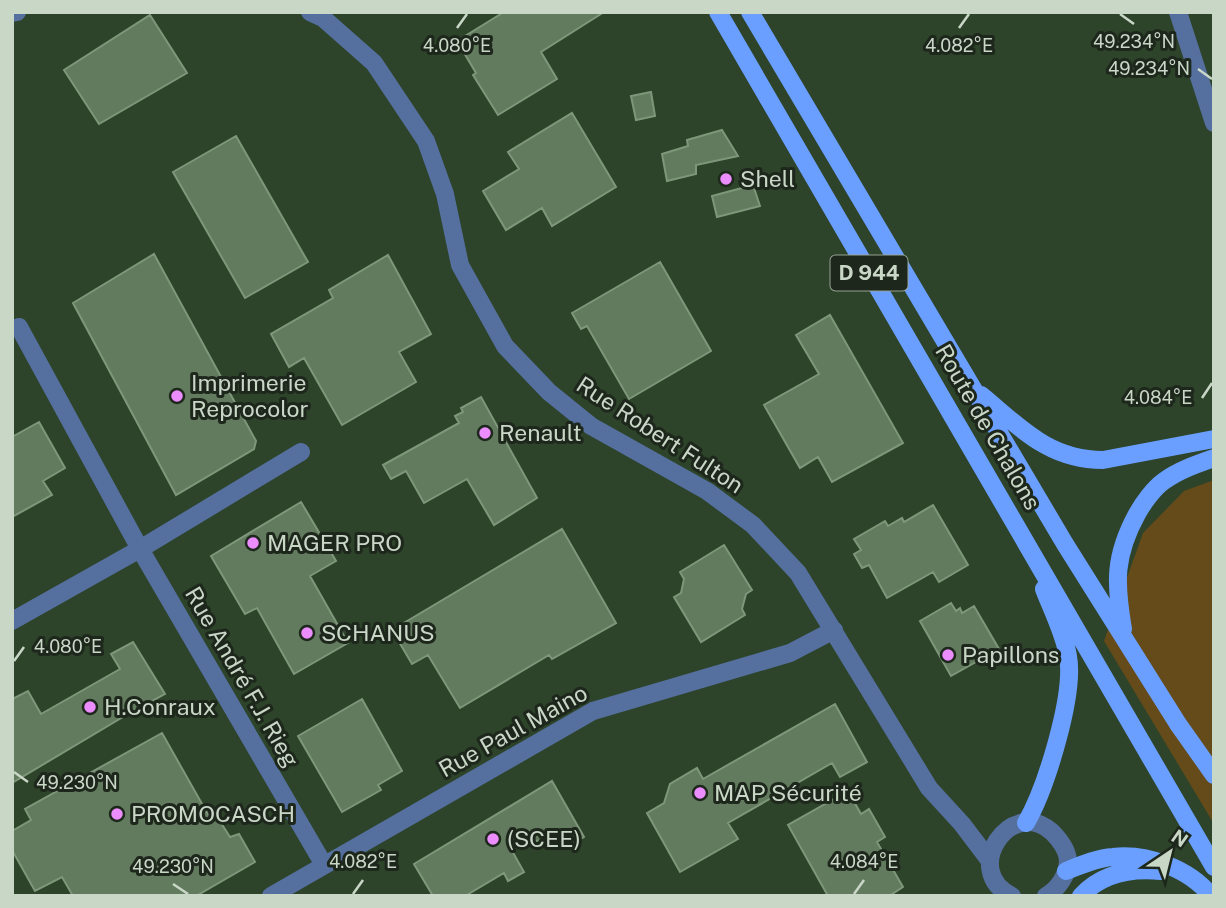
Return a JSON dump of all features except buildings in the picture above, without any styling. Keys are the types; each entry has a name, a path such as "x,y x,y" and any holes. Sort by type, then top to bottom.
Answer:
{"main road":[{"name":"Route de Chalons","path":"718,12 1214,867"},
{"name":"Route de Chalons","path":"750,12 969,384 1125,640 1214,775"},
{"path":"969,384 1041,445 1076,458 1102,460 1214,439"},
{"path":"1125,640 1117,596 1117,568 1127,533 1142,506 1163,481 1214,458"},
{"path":"1017,825 1041,793 1069,694 1068,656 1022,534"},
{"path":"1066,871 1097,859 1121,856 1152,859 1205,888 1211,896"},
{"path":"1081,896 1090,886 1121,872 1147,870 1181,873"}],"street":[{"name":"Rue Robert Fulton","path":"310,12 323,18 374,63 426,141 445,194 460,265 505,346 549,392 591,426 707,491 753,525 799,573 929,788 962,824 990,861 995,880 1010,895"},
{"path":"1178,12 1212,120"},
{"name":"Rue André F.J. Rieg","path":"19,327 140,549 324,865"},
{"path":"12,621 140,549 300,452"},
{"name":"Rue Paul Maino","path":"271,896 593,711 790,653 834,630"},
{"path":"962,824 986,828 1017,825 1046,827 1058,837 1068,860 1060,883 1049,895"},
{"path":"990,861 995,842 1017,825"}],"shaded area":[{"path":"1214,480 1214,824 1104,641 1143,533 1184,491"}],"place":[{"name":"Shell","path":"726,179"},
{"name":"Imprimerie Reprocolor","path":"177,396"},
{"name":"Renault","path":"485,433"},
{"name":"MAGER PRO","path":"253,543"},
{"name":"SCHANUS","path":"307,633"},
{"name":"Papillons","path":"948,655"},
{"name":"H.Conraux","path":"90,707"},
{"name":"MAP Sécurité","path":"700,793"},
{"name":"PROMOCASCH","path":"117,814"},
{"name":"(SCEE)","path":"493,839"}]}
